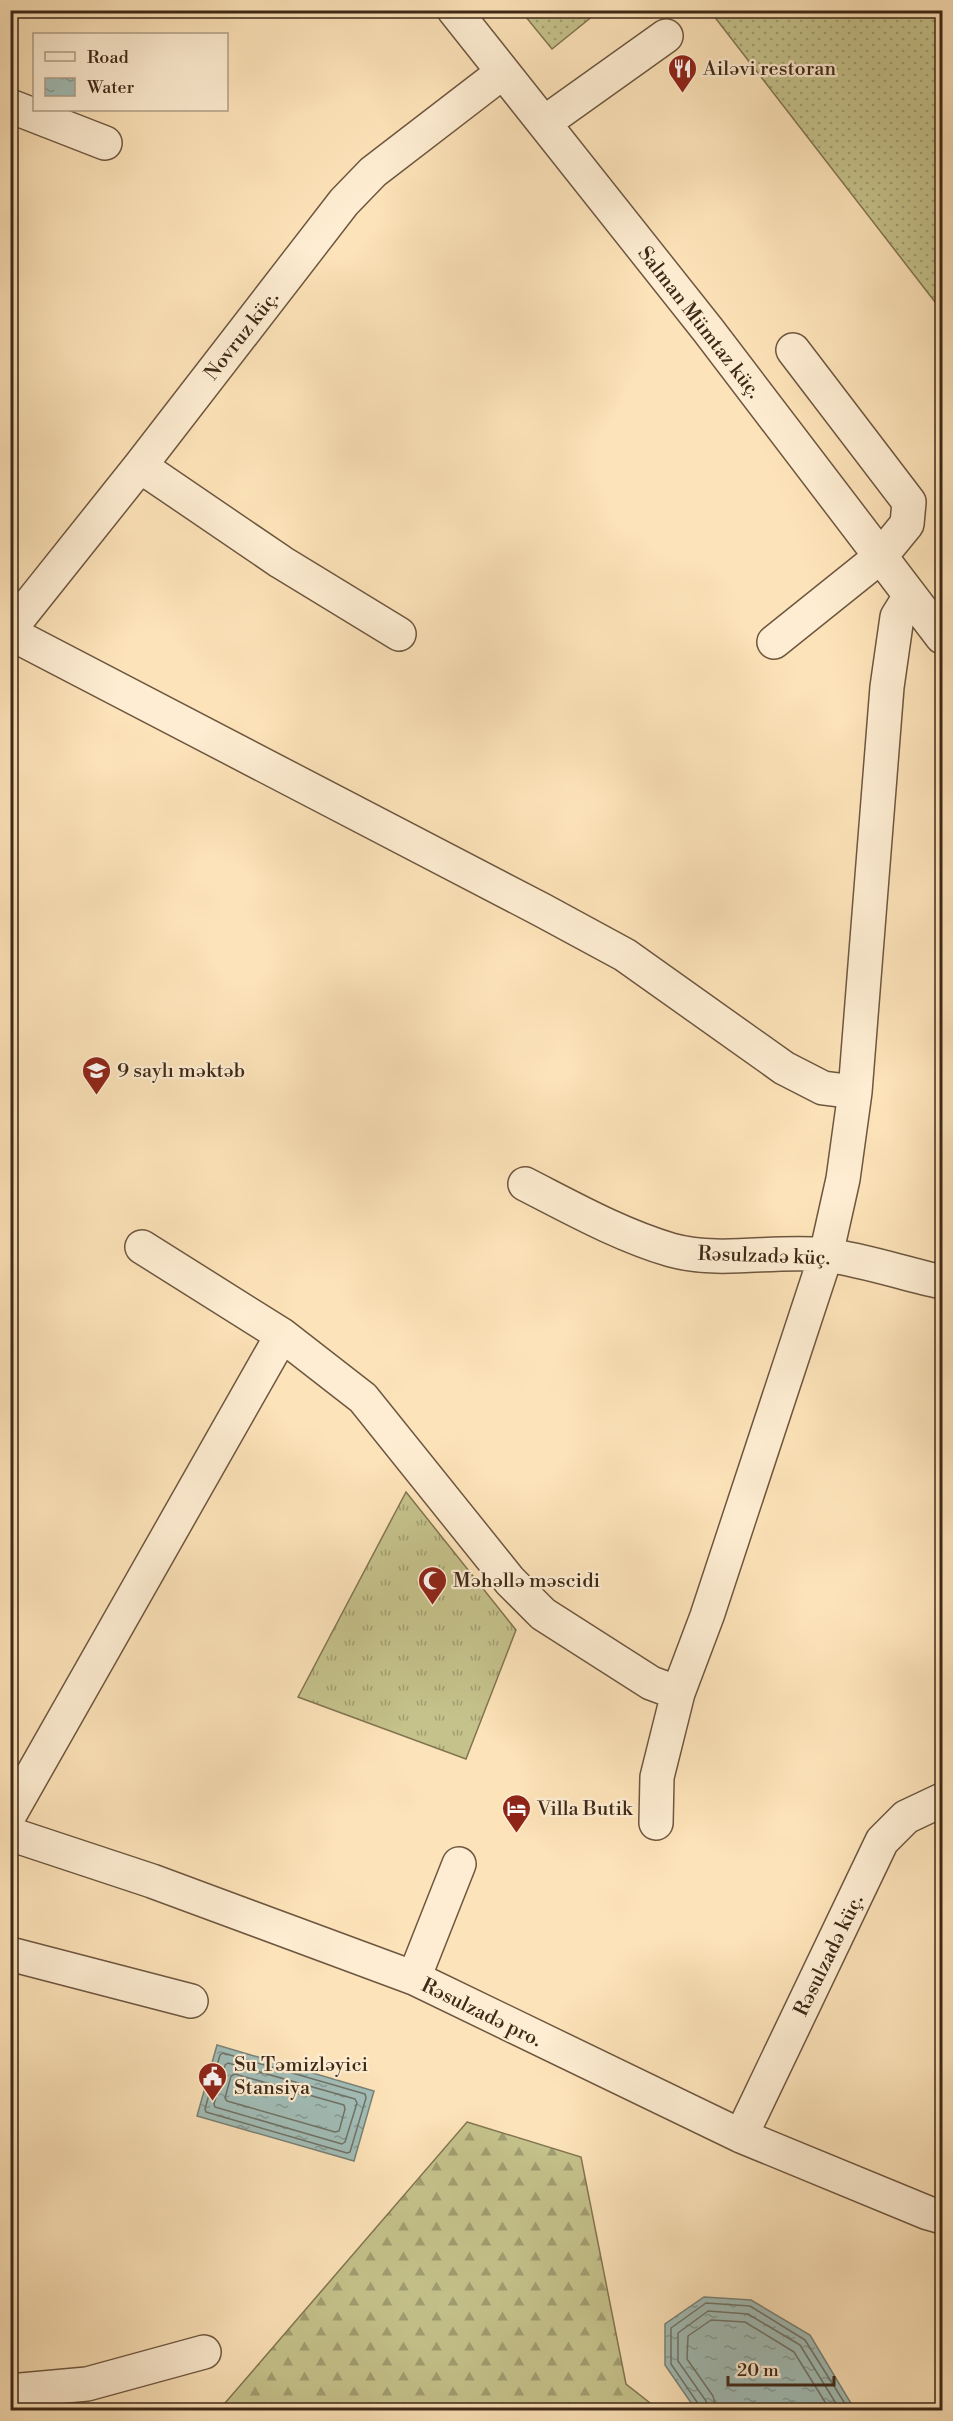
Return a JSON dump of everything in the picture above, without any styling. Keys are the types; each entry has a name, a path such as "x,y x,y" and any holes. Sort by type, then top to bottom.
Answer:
{"street":[{"name":"Salman Mümtaz küç.","path":"454,10 708,330 942,637"},
{"path":"544,123 666,36"},
{"name":"Novruz küç.","path":"10,631 344,201 373,172 503,72"},
{"path":"10,106 105,143"},
{"path":"774,642 880,557 907,524 909,502 793,350"},
{"path":"140,466 280,562 399,634"},
{"path":"656,1822 657,1777 678,1693 707,1616 826,1255 843,1179 855,1092 887,687 897,617 910,596"},
{"path":"10,631 625,955 784,1068 823,1088 855,1092"},
{"name":"Rəsulzadə küç.","path":"525,1184 612,1227 672,1250 719,1256 826,1255 942,1282"},
{"path":"142,1247 282,1335 363,1398 510,1581 543,1614 651,1683 678,1693"},
{"path":"10,1814 282,1335"},
{"name":"Rəsulzadə küç.","path":"741,2136 882,1842 906,1817 942,1800"},
{"name":"Rəsulzadə pro.","path":"10,1834 152,1881 414,1978 741,2136 942,2217"},
{"path":"414,1978 459,1864"},
{"path":"10,1953 191,2001"},
{"path":"10,2391 87,2384 204,2352"}],"green space":[{"path":"521,11 599,11 552,49"},
{"path":"710,11 942,11 942,311"},
{"path":"406,1492 516,1630 466,1759 298,1697"},
{"path":"467,2122 581,2157 626,2384 659,2410 219,2410"}],"water":[{"path":"217,2045 374,2091 354,2161 197,2116"},
{"path":"704,2297 751,2300 810,2335 855,2410 696,2410 665,2365 665,2324"}],"place":[{"name":"Ailəvi restoran","path":"682,94"},
{"name":"9 saylı məktəb","path":"96,1096"},
{"name":"Məhəllə məscidi","path":"432,1606"},
{"name":"Villa Butik","path":"516,1834"},
{"name":"Su Təmizləyici Stansiya","path":"213,2102"}]}
